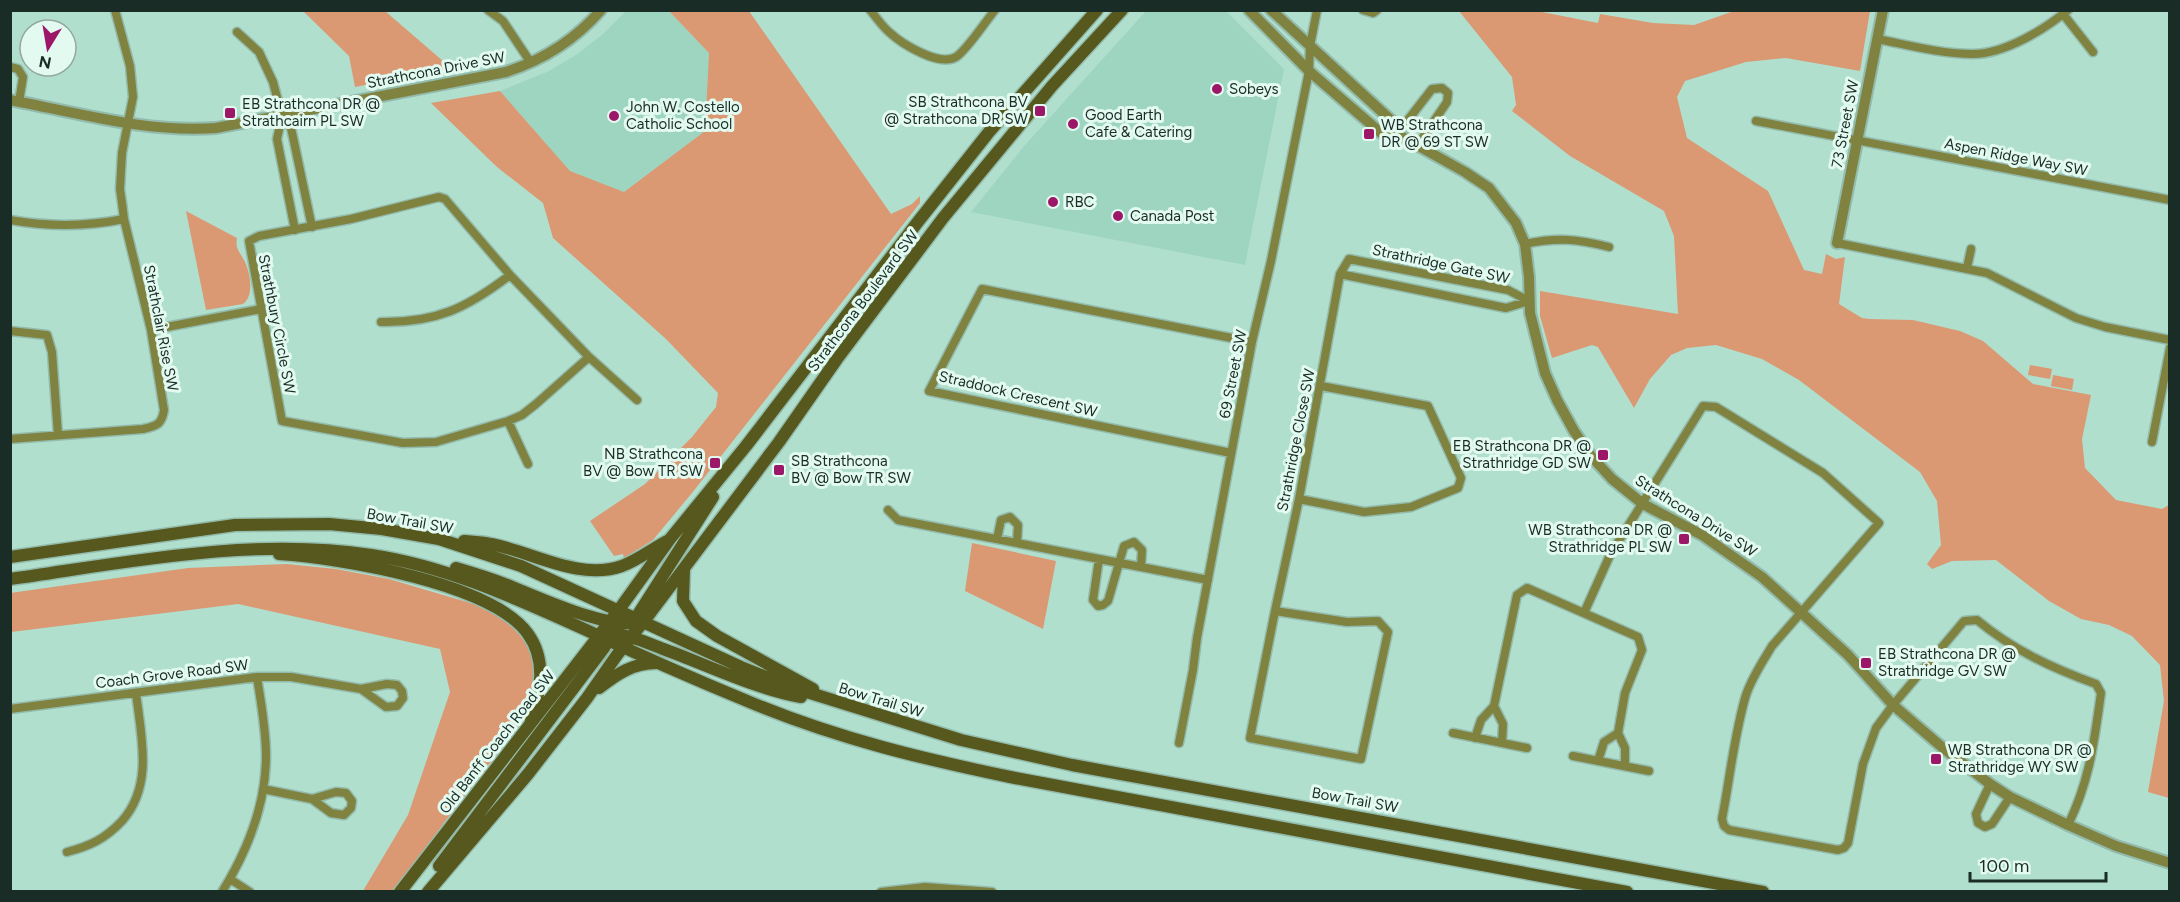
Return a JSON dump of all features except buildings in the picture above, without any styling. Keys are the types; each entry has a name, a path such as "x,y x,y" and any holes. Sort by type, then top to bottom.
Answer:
{"main road":[{"name":"Strathcona Boulevard SW","path":"616,618 670,539 746,446 989,132 1097,10"},
{"name":"Strathcona Boulevard SW","path":"623,633 684,570 864,322 943,218 1024,119 1122,10"},
{"path":"421,891 623,633 746,446"},
{"name":"Bow Trail SW","path":"10,557 235,525 329,524 439,538 520,566 616,618 623,633 663,664 753,704 864,744 1015,778 1627,891"},
{"path":"439,538 491,544 591,570 622,566 670,539"},
{"name":"Bow Trail SW","path":"10,579 221,550 295,547 391,558 442,572 623,633 741,667 835,702 961,740 1020,754 1763,891"},
{"path":"221,550 323,559 389,571 445,586 499,609 529,635 538,660 541,688 522,735"},
{"path":"391,558 440,564 483,575 572,610 616,618"},
{"path":"684,570 683,601 696,621 717,636 835,702"},
{"name":"Old Banff Coach Road SW","path":"616,618 623,633"},
{"path":"623,633 790,695 835,702"},
{"name":"Old Banff Coach Road SW","path":"428,891 528,774 587,698 623,633"},
{"name":"Old Banff Coach Road SW","path":"400,891 522,735 623,633"},
{"path":"587,698 617,674 636,665 663,664"}],"street":[{"name":"Strathclair Rise SW","path":"10,439 143,429 157,426 162,420 164,410 151,330 124,219 120,189 122,153 133,97 130,66 115,10"},
{"path":"488,10 503,21 531,63"},
{"name":"Strathcona Drive SW","path":"15,101 164,129 196,130 236,125 496,75 531,63 566,43 601,10"},
{"path":"870,10 888,32 910,47 933,58 948,61 958,56 995,10"},
{"name":"Strathcona Drive SW","path":"1249,10 1309,71 1381,133 1397,134 1465,172 1488,188 1516,224 1525,244 1529,301 1537,348 1545,374 1574,431 1612,479 1643,504 1702,535 1762,577 1848,655 1893,705 1990,784 2010,797 2068,825 2116,846 2169,863"},
{"name":"Strathcona Drive SW","path":"1271,10 1393,122 1397,134"},
{"name":"69 Street SW","path":"1179,743 1252,342 1271,261 1309,71 1310,46 1317,10"},
{"path":"1363,10 1373,13 1377,10"},
{"name":"73 Street SW","path":"1837,243 1883,10"},
{"path":"1877,39 1946,52 1975,54 1997,50 2019,42 2066,12 2093,52"},
{"path":"237,32 259,52 273,82 282,116 291,129 312,227"},
{"path":"10,68 18,69 23,77 15,101"},
{"path":"1397,134 1432,88 1442,88 1448,93 1448,102 1417,146"},
{"path":"282,116 277,139 295,230"},
{"name":"Aspen Ridge Way SW","path":"1756,121 2169,200"},
{"name":"Strathbury Circle SW","path":"433,197 445,199 510,275 589,357 536,404 508,421 448,439 414,443 282,421 249,241 259,236 312,227 391,210 433,197"},
{"path":"10,220 40,225 79,226 124,219"},
{"path":"1525,244 1550,239 1579,239 1609,247"},
{"path":"1837,243 1987,273 2088,322 2169,340"},
{"path":"1967,268 1971,249"},
{"name":"Strathridge Gate SW","path":"1349,260 1508,290 1529,301 1506,308 1340,274 1349,260"},
{"name":"Strathridge Close SW","path":"1275,611 1347,622 1378,621 1388,632 1360,759 1250,738 1275,611 1299,499 1321,386 1340,274"},
{"path":"381,322 404,322 437,316 473,302 510,275"},
{"name":"Straddock Crescent SW","path":"1231,453 929,391 982,289 1252,342"},
{"path":"151,330 261,309"},
{"path":"10,331 47,335 52,352 58,435"},
{"path":"2152,442 2169,348"},
{"path":"589,357 637,400"},
{"path":"1299,499 1364,512 1411,507 1458,488 1461,478 1428,406 1321,386"},
{"path":"1584,613 1610,555 1703,406 1716,406 1823,473 1879,523 1772,645 1759,667 1746,694 1722,819 1724,826 1729,830 1838,850 1844,848 1848,843 1868,748 1876,728 1964,621 1977,620 2000,639 2030,657 2096,684 2101,693 2090,768 2084,791 2068,825"},
{"path":"508,421 528,464"},
{"path":"888,510 898,520 1208,580"},
{"path":"997,539 1001,520 1010,517 1018,525 1017,543"},
{"path":"1099,559 1094,600 1098,606 1108,601 1124,546 1134,542 1142,550 1141,567"},
{"path":"1475,738 1481,720 1494,706 1517,595 1527,588 1638,637 1642,650 1625,693 1618,733 1625,748 1625,766"},
{"path":"257,677 291,677 361,689"},
{"name":"Coach Grove Road SW","path":"10,709 257,677 266,743 260,810 250,841 222,891"},
{"path":"67,852 98,842 118,824 134,803 141,783 143,764 136,693"},
{"path":"1494,706 1503,724 1502,743"},
{"path":"1453,733 1527,748"},
{"path":"1598,761 1604,742 1618,733"},
{"path":"1573,756 1649,771"},
{"path":"1990,784 1976,814 1978,823 1981,825 1985,827 1992,824 2010,797"},
{"path":"263,789 312,798"},
{"path":"230,879 250,891"},
{"path":"881,891 925,887 992,891"}],"shaded area":[{"path":"303,11 385,11 451,68 355,87 349,56"},
{"name":"John W. Costello Catholic School","path":"626,11 669,11 709,53 705,131 624,192 570,171 500,91 549,71 576,55 603,34"},
{"path":"669,11 749,11 891,214 912,204 920,196 920,203 653,540 624,558 623,554 614,556 590,521 645,484 692,437 716,407 718,393 666,339 553,238 543,203 497,167 431,103 500,91 570,171 624,192 705,131 709,53"},
{"path":"1146,11 1226,11 1284,69 1245,265 971,212 1025,145"},
{"path":"1459,11 1537,11 1598,23 1600,14 1653,23 1694,25 1734,11 1870,11 1860,71 1786,58 1746,62 1685,81 1677,97 1687,138 1768,191 1804,270 1822,274 1826,254 1836,259 1845,257 1839,304 1862,318 1913,320 1960,331 1983,341 2033,384 2091,395 2082,439 2085,468 2116,500 2162,509 2169,505 2169,798 2148,792 2164,701 2160,665 2132,636 2109,625 2081,619 2049,601 1996,560 1952,561 1932,569 1927,564 1941,545 1937,501 1920,472 1799,380 1762,359 1716,345 1687,348 1671,355 1650,379 1634,408 1598,347 1592,345 1552,358 1540,316 1540,291 1678,314 1674,236 1664,211 1570,156 1512,111 1516,105 1512,77"},
{"path":"186,211 237,238 237,247 246,265 250,283 249,295 243,304 206,310"},
{"path":"2030,365 2052,369 2050,379 2028,375"},
{"path":"2053,375 2074,379 2072,390 2051,386"},
{"path":"972,543 1056,561 1043,629 965,591"},
{"path":"287,564 336,569 389,579 477,605 505,620 531,647 539,677 525,717 395,891 363,891 408,815 450,692 440,649 238,604 11,632 10,593 188,568"}],"place":[{"name":"Sobeys","path":"1217,89"},
{"name":"SB Strathcona BV @ Strathcona DR SW","path":"1040,111"},
{"name":"EB Strathcona DR @ Strathcairn PL SW","path":"230,113"},
{"name":"John W. Costello Catholic School","path":"614,116"},
{"name":"Good Earth Cafe & Catering","path":"1073,124"},
{"name":"WB Strathcona DR @ 69 ST SW","path":"1369,134"},
{"name":"RBC","path":"1053,202"},
{"name":"Canada Post","path":"1118,216"},
{"name":"EB Strathcona DR @ Strathridge GD SW","path":"1603,455"},
{"name":"NB Strathcona BV @ Bow TR SW","path":"715,463"},
{"name":"SB Strathcona BV @ Bow TR SW","path":"779,470"},
{"name":"WB Strathcona DR @ Strathridge PL SW","path":"1684,539"},
{"name":"EB Strathcona DR @ Strathridge GV SW","path":"1866,663"},
{"name":"WB Strathcona DR @ Strathridge WY SW","path":"1936,759"}]}
